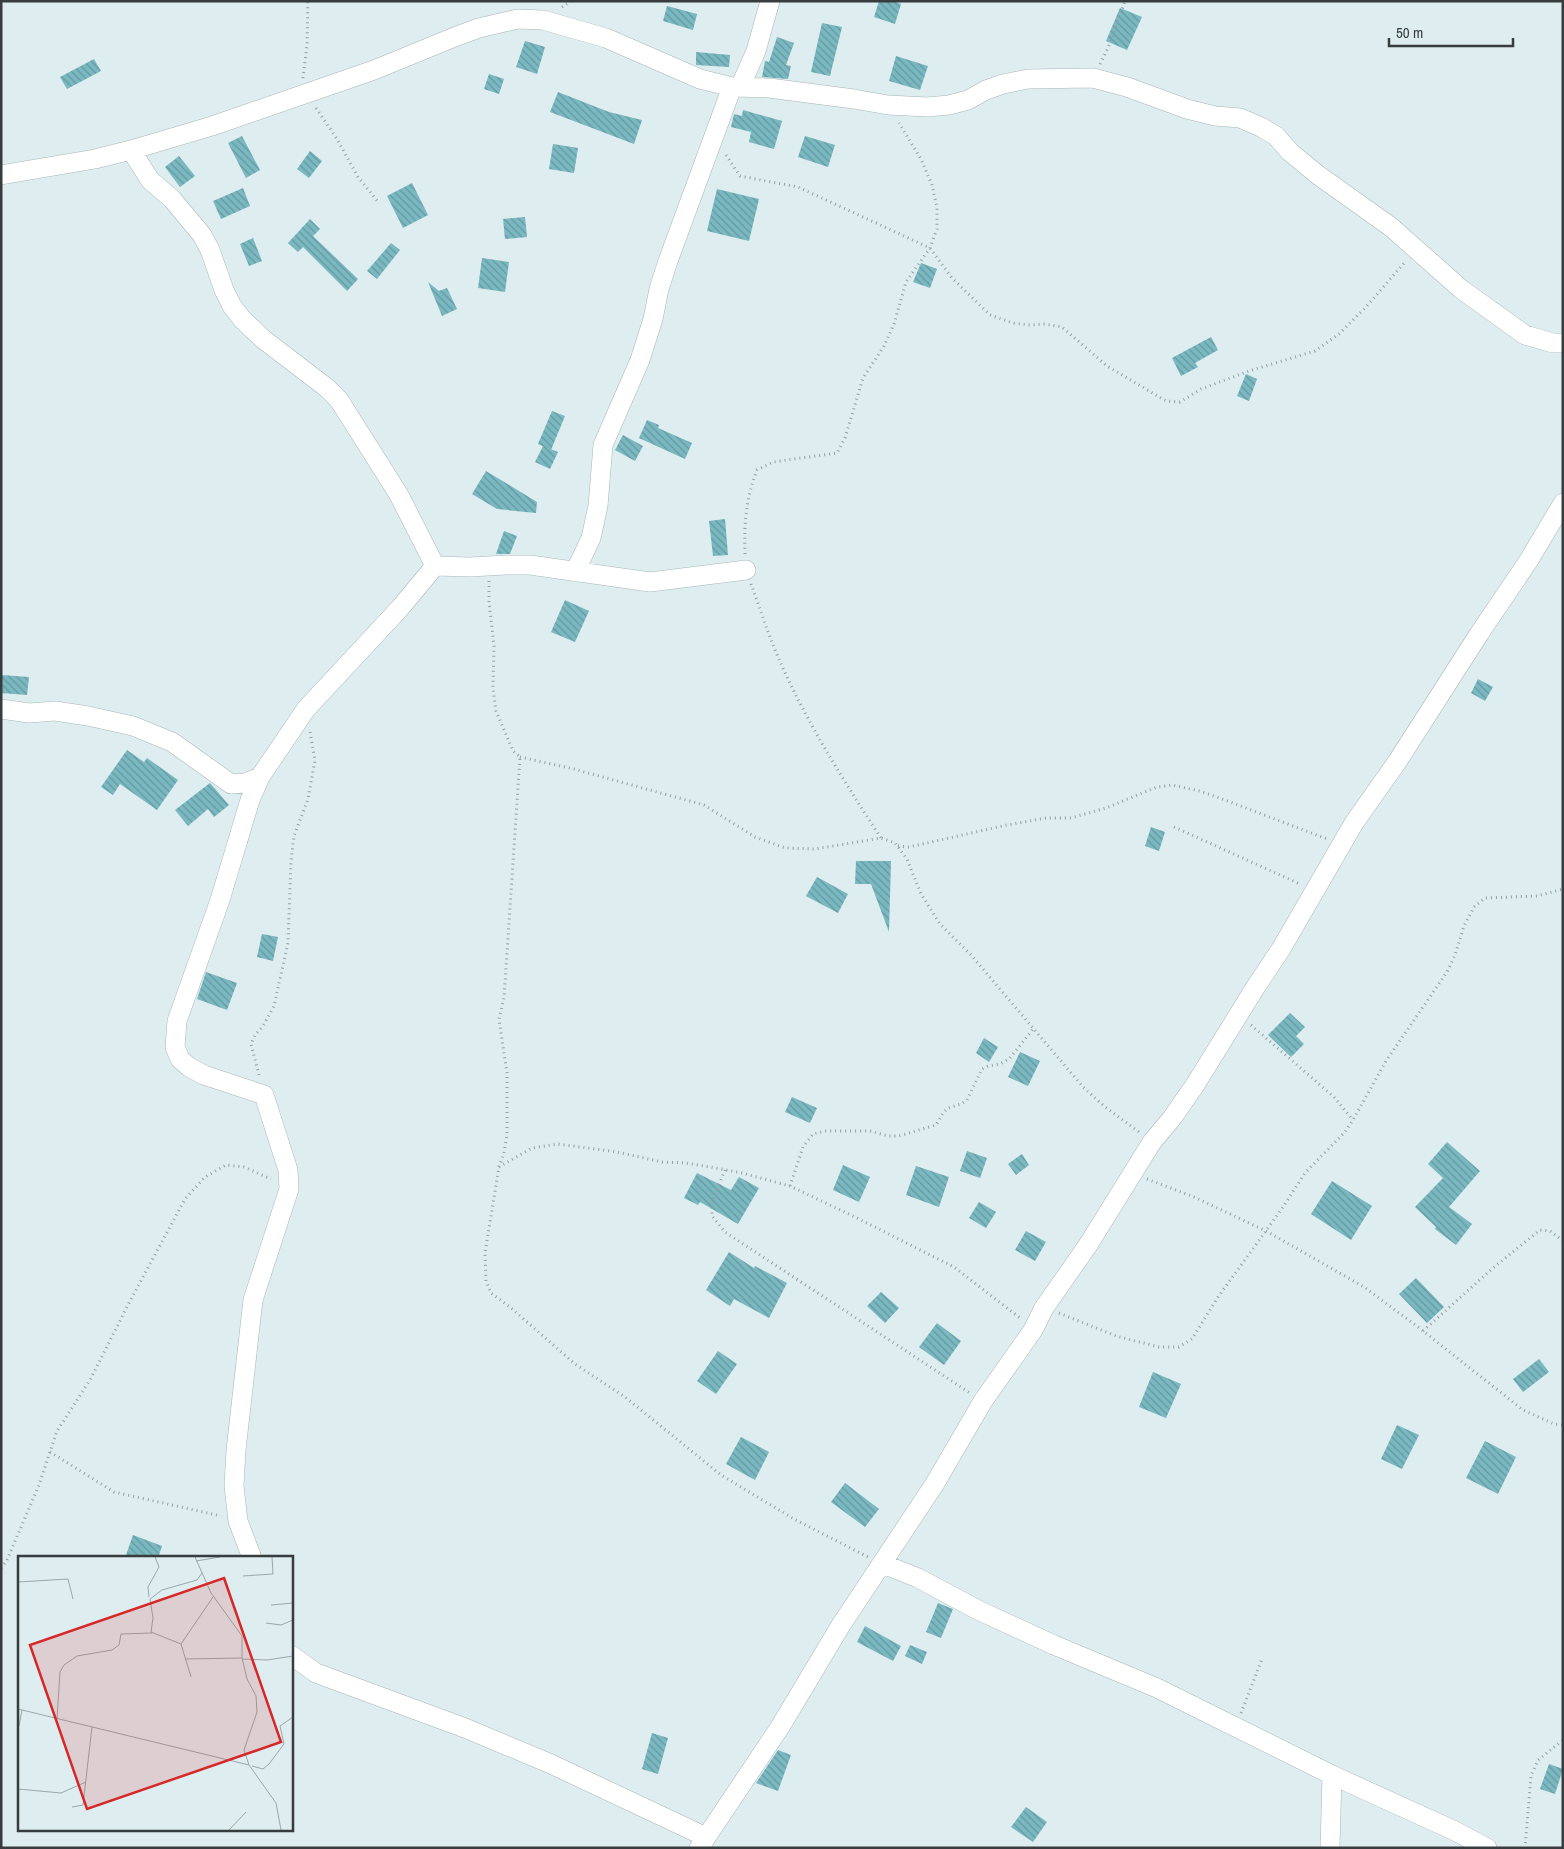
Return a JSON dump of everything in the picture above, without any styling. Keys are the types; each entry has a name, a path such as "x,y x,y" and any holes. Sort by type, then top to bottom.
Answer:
{"street":[{"path":"576,572 591,538 598,506 603,445 640,360 653,320 659,289 668,260 713,136 736,87 756,51 770,1"},
{"path":"1,175 94,159 212,126 374,70 479,28 518,19 543,20 606,38 700,79 736,87 778,89 854,99 888,106 927,107 949,105 968,100 1003,84 1028,78 1093,78 1187,109 1216,116 1240,118 1261,127 1276,136 1290,152 1318,175 1391,227 1461,289 1525,334 1553,343 1563,343"},
{"path":"131,150 150,180 172,200 202,235 210,250 224,290 232,306 242,319 263,339 339,400 399,495 435,566"},
{"path":"292,1656 316,1673 465,1728 542,1761 703,1842 780,1727 841,1625 934,1485 983,1401 1033,1330 1044,1308 1088,1245 1152,1142 1172,1118 1240,1015 1255,988 1281,949 1354,823 1529,560 1563,503"},
{"path":"435,566 530,565 650,582 746,570"},
{"path":"251,1556 238,1521 234,1486 236,1450 253,1300 289,1189 288,1170 264,1095 204,1075 180,1059 175,1047 177,1021 220,900 250,800 260,777 306,708 400,608 435,566"},
{"path":"1,709 29,713 55,711 133,726 172,742 231,784 244,783 260,777"},
{"path":"883,1564 918,1578 978,1610 1054,1645 1157,1688 1332,1775 1455,1831 1487,1848"},
{"path":"1330,1848 1332,1775"}],"path":[{"path":"308,1 303,94 337,138 358,176 379,202"},
{"path":"1093,78 1108,48 1125,1"},
{"path":"881,838 812,727 786,674 746,570 744,528 749,491 757,470 773,462 837,453 844,438 863,378 884,346 894,324 906,282 930,248 937,229 937,207 932,185 921,159 888,106"},
{"path":"713,136 740,176 798,187 930,248 952,278 990,315 1013,323 1045,324 1062,327 1108,366 1166,402 1180,402 1200,389 1250,370 1315,351 1339,334 1353,321 1415,250"},
{"path":"489,566 489,602 494,646 493,688 496,711 513,751 520,757 574,769 704,805 755,836 785,848 815,850 881,838 895,843 906,860 921,894 940,924 971,955 1082,1087 1152,1142"},
{"path":"264,1095 251,1044 274,1006 288,943 290,861 294,836 308,799 315,760 306,708"},
{"path":"520,757 504,998 500,1019 508,1107 504,1153 499,1167 485,1253 486,1281 491,1293 576,1364 625,1397 721,1475 794,1519 883,1564"},
{"path":"898,846 909,847 1046,818 1071,818 1106,808 1157,787 1172,785 1200,791 1342,844"},
{"path":"1174,827 1315,890"},
{"path":"1044,1308 1133,1341 1159,1347 1179,1347 1192,1339 1218,1297 1305,1173 1340,1138 1353,1120 1386,1061 1447,972 1455,955 1464,926 1474,907 1485,898 1537,896 1563,889"},
{"path":"1240,1015 1334,1097 1353,1120"},
{"path":"790,1186 803,1147 813,1134 826,1131 870,1131 888,1136 899,1136 936,1125 943,1112 967,1100 982,1069 1000,1064 1009,1059 1034,1028"},
{"path":"499,1167 532,1148 558,1144 617,1152 662,1162 686,1163 725,1170 790,1186 954,1267 984,1289 1033,1330"},
{"path":"1,1568 39,1485 58,1431 90,1380 185,1199 205,1177 226,1166 244,1167 289,1189"},
{"path":"725,1170 712,1201 712,1216 725,1232 983,1401"},
{"path":"1133,1174 1194,1197 1266,1231 1364,1287 1423,1331 1522,1410 1554,1424 1563,1425"},
{"path":"1423,1331 1493,1268 1540,1230 1550,1231 1563,1241"},
{"path":"50,1452 114,1492 190,1508 238,1521"},
{"path":"1236,1727 1262,1659"},
{"path":"1525,1848 1531,1776 1538,1760 1563,1740"}],"building":[{"path":"879,1 893,1 901,4 895,24 874,17"},
{"path":"667,6 697,14 693,30 663,21"},
{"path":"1120,8 1142,17 1127,50 1106,41"},
{"path":"822,23 842,27 830,76 811,72"},
{"path":"777,37 794,43 786,65 791,66 788,79 762,77 765,61 769,62"},
{"path":"525,41 545,47 537,74 516,67"},
{"path":"696,52 730,55 729,67 696,65"},
{"path":"896,56 928,66 920,90 889,81"},
{"path":"94,59 101,71 67,89 60,77"},
{"path":"489,74 504,79 499,94 484,89"},
{"path":"558,92 609,112 642,120 634,144 550,112"},
{"path":"743,110 782,121 774,149 749,142 751,132 731,127 734,114 742,116"},
{"path":"242,136 260,170 246,178 228,143"},
{"path":"805,136 835,145 828,167 798,157"},
{"path":"553,144 578,148 574,173 549,169"},
{"path":"310,151 322,161 309,178 297,169"},
{"path":"179,156 195,176 180,187 165,167"},
{"path":"412,183 428,215 403,228 387,196"},
{"path":"243,188 250,206 221,219 213,201"},
{"path":"717,189 759,199 749,241 707,231"},
{"path":"525,217 527,237 505,239 503,219"},
{"path":"310,219 320,229 313,236 358,279 347,291 303,247 298,252 288,243"},
{"path":"253,238 262,261 249,266 240,244"},
{"path":"391,243 400,250 377,279 367,271"},
{"path":"482,258 509,262 505,292 478,288"},
{"path":"921,263 937,269 930,288 913,282"},
{"path":"428,282 439,291 447,288 457,309 442,316"},
{"path":"1211,337 1218,350 1195,363 1198,367 1181,376 1172,358"},
{"path":"1246,374 1257,379 1249,401 1237,396"},
{"path":"552,411 565,416 551,450 538,444"},
{"path":"647,420 659,425 658,428 692,443 685,459 639,438"},
{"path":"623,435 643,446 635,461 615,450"},
{"path":"543,446 558,452 550,469 535,462"},
{"path":"486,471 537,502 536,513 497,509 472,494"},
{"path":"725,519 728,555 713,556 709,521"},
{"path":"504,531 517,536 510,554 496,554"},
{"path":"565,600 589,611 575,642 551,632"},
{"path":"1,675 29,677 27,695 1,693"},
{"path":"1478,679 1493,687 1485,701 1471,693"},
{"path":"127,750 144,762 147,758 178,780 157,810 120,784 113,795 101,787"},
{"path":"210,783 229,805 214,817 208,809 188,826 175,810"},
{"path":"1151,827 1165,832 1159,851 1145,846"},
{"path":"856,861 891,861 889,932 871,884 855,884"},
{"path":"817,877 848,894 838,913 806,896"},
{"path":"262,934 278,937 273,961 257,957"},
{"path":"206,972 237,983 227,1010 197,999"},
{"path":"1290,1013 1305,1027 1296,1036 1304,1044 1291,1057 1268,1035"},
{"path":"984,1038 998,1047 989,1062 976,1053"},
{"path":"1020,1052 1040,1061 1028,1086 1008,1077"},
{"path":"792,1097 817,1108 810,1123 785,1112"},
{"path":"1447,1142 1480,1171 1449,1207 1472,1224 1456,1245 1435,1229 1436,1227 1415,1207 1443,1178 1428,1164"},
{"path":"967,1151 987,1158 980,1178 960,1171"},
{"path":"1022,1154 1029,1165 1016,1175 1008,1164"},
{"path":"843,1165 870,1177 859,1202 833,1190"},
{"path":"916,1166 949,1177 939,1207 906,1195"},
{"path":"697,1173 731,1190 739,1177 759,1188 738,1224 700,1202 698,1205 684,1198"},
{"path":"1332,1181 1372,1206 1351,1240 1311,1214"},
{"path":"979,1202 996,1212 986,1228 969,1218"},
{"path":"1026,1231 1046,1242 1035,1261 1015,1250"},
{"path":"729,1252 754,1268 755,1266 787,1283 769,1318 734,1299 730,1306 706,1290"},
{"path":"1416,1278 1444,1307 1427,1323 1399,1294"},
{"path":"881,1292 899,1308 885,1323 867,1306"},
{"path":"937,1323 961,1341 944,1365 919,1347"},
{"path":"718,1351 737,1364 716,1394 697,1381"},
{"path":"1539,1359 1549,1372 1523,1392 1513,1379"},
{"path":"1153,1372 1181,1384 1166,1418 1139,1407"},
{"path":"1397,1425 1419,1435 1402,1469 1381,1459"},
{"path":"741,1437 769,1452 755,1480 726,1464"},
{"path":"1485,1441 1516,1457 1498,1494 1466,1478"},
{"path":"845,1483 879,1509 865,1527 831,1502"},
{"path":"133,1535 162,1546 159,1556 126,1556"},
{"path":"938,1603 953,1609 941,1638 926,1632"},
{"path":"865,1626 901,1646 893,1661 857,1642"},
{"path":"910,1645 927,1652 922,1664 905,1656"},
{"path":"652,1733 668,1738 658,1774 642,1769"},
{"path":"778,1750 791,1755 778,1791 756,1783"},
{"path":"1549,1764 1563,1769 1555,1794 1540,1789"},
{"path":"1026,1807 1047,1822 1033,1842 1011,1827"}]}
